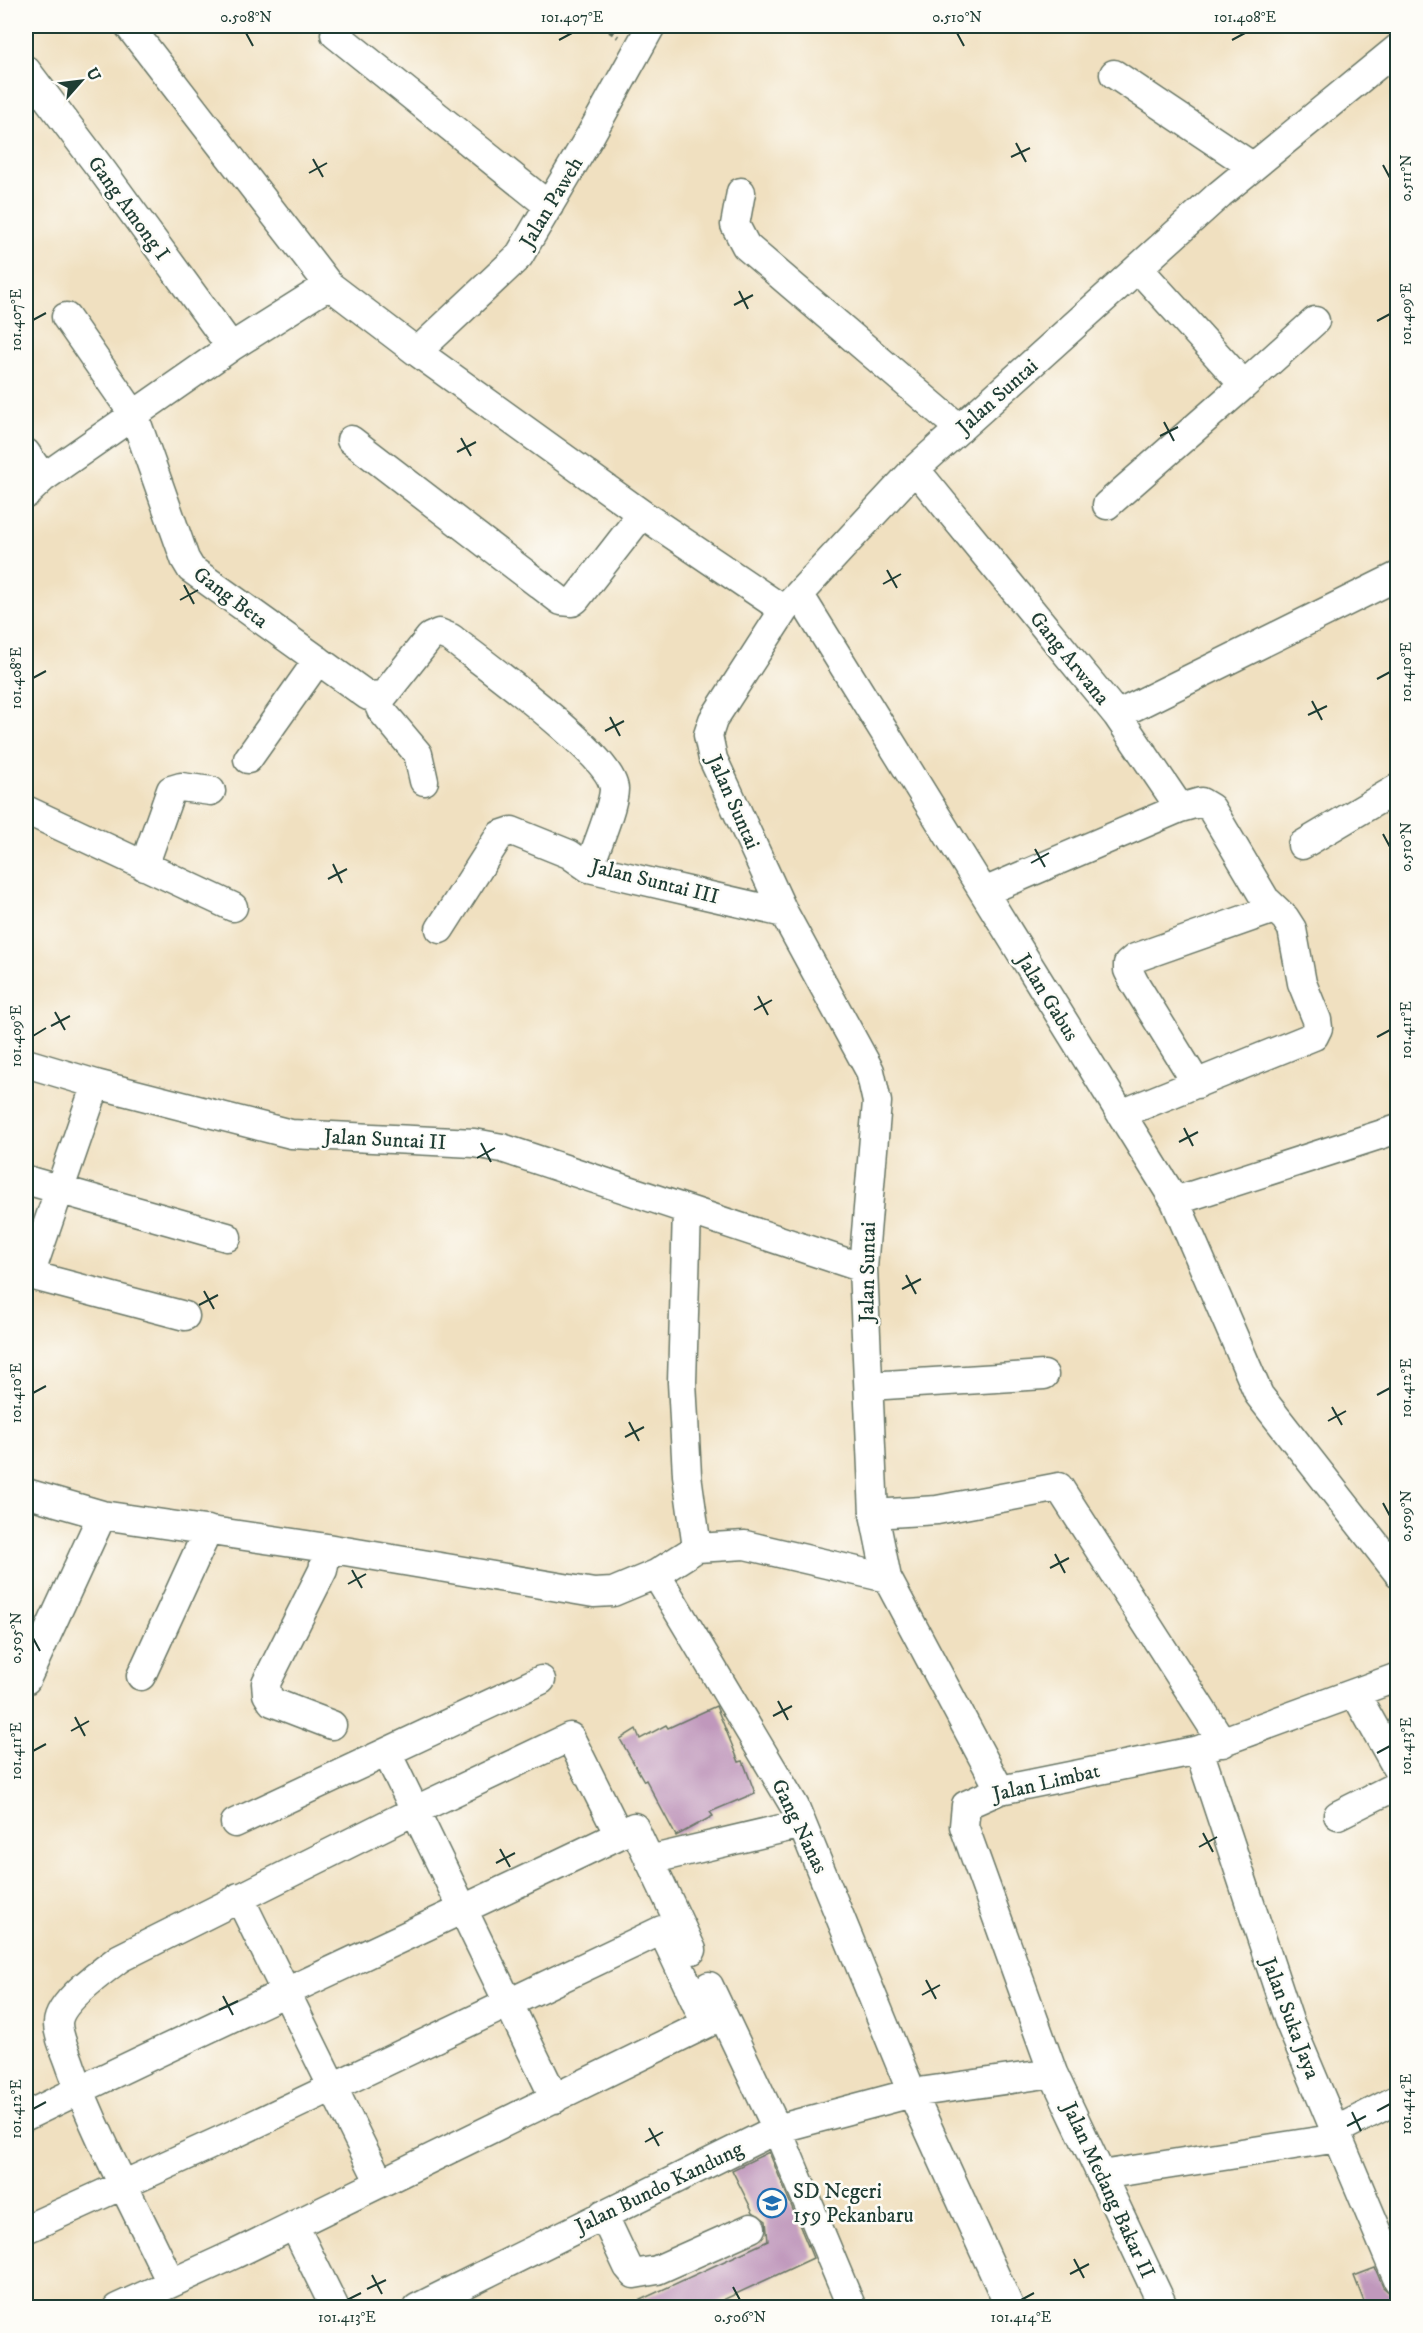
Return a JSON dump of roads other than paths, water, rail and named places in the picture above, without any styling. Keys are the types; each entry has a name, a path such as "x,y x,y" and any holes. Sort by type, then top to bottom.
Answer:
{"street":[{"path":"129,26 329,285 417,352 642,514 791,602"},
{"name":"Jalan Paweh","path":"417,352 519,256 651,26"},
{"path":"1390,26 1398,34"},
{"path":"335,34 549,206"},
{"name":"Jalan Suntai","path":"1000,1790 887,1578 874,1514 863,1268 877,1102 874,1085 870,1071 784,913 713,759 708,735 713,720 791,602 915,469 1253,167 1398,48"},
{"name":"Gang Among I","path":"26,70 231,347"},
{"path":"1114,74 1253,167"},
{"path":"741,192 735,225 746,246 960,429"},
{"path":"1138,268 1244,385"},
{"path":"26,453 34,486 231,347 329,285"},
{"name":"Gang Beta","path":"66,317 134,415 185,559 191,569 368,696 375,696"},
{"path":"1107,505 1316,321"},
{"path":"351,440 561,601 568,603 576,599 642,514"},
{"name":"Gang Arwana","path":"915,469 1117,715 1398,576"},
{"name":"Jalan Gabus","path":"791,602 984,892 1175,1201 1259,1395 1398,1573"},
{"path":"424,781 418,753 381,710 375,696 384,695 430,637 439,633 451,638 549,714 602,764 612,780 613,796 589,868"},
{"path":"248,759 318,660"},
{"path":"1117,715 1180,808"},
{"path":"144,866 171,790 181,787 211,791"},
{"path":"1302,845 1398,788"},
{"path":"984,892 1180,808 1201,802 1211,808 1265,899 1292,930 1302,983 1318,1028 1314,1036 1121,1114"},
{"path":"26,810 232,907"},
{"name":"Jalan Suntai III","path":"440,929 471,877 500,835 512,831 569,854 589,868 784,913"},
{"path":"1197,1084 1134,982 1128,970 1128,964 1135,958 1274,909"},
{"name":"Jalan Suntai II","path":"26,1063 96,1084 291,1134 474,1143 502,1148 863,1268"},
{"path":"96,1084 28,1275 185,1316"},
{"path":"1175,1201 1398,1129"},
{"path":"26,1180 227,1238"},
{"path":"687,1211 682,1382 687,1475 697,1548"},
{"path":"869,1386 1044,1375"},
{"name":"Jalan Suka Jaya","path":"874,1514 937,1510 1059,1487 1211,1746 1289,2021 1398,2280"},
{"path":"26,1493 102,1515 327,1548 594,1593 613,1592 656,1574 697,1548 745,1545 887,1578"},
{"path":"26,1680 102,1515"},
{"path":"141,1676 208,1530"},
{"path":"327,1548 323,1570 266,1683 267,1694 272,1702 332,1725"},
{"name":"Gang Nanas","path":"656,1574 795,1807 912,2093 1010,2307"},
{"name":"Jalan Limbat","path":"1053,2073 964,1826 966,1805 1000,1790 1211,1746 1398,1677"},
{"path":"235,1823 541,1680"},
{"path":"1355,1693 1398,1770"},
{"path":"26,2116 80,2090 286,1992 465,1909 619,1835 570,1737 416,1810 120,1958 101,1971 64,2008 58,2024 80,2090 171,2283"},
{"path":"387,1753 465,1909 555,2099"},
{"path":"1338,1815 1398,1785"},
{"path":"649,1860 802,1824"},
{"path":"634,1827 777,2129 852,2307"},
{"path":"239,1898 380,2183"},
{"path":"26,2229 334,2087 662,1930 706,2024 294,2225 117,2307"},
{"name":"Jalan Bundo Kandung","path":"417,2307 777,2129 912,2093 1053,2073"},
{"name":"Jalan Medang Bakar II","path":"1053,2073 1164,2307"},
{"path":"1101,2175 1336,2134 1398,2099"},
{"path":"603,2214 628,2267 634,2274 657,2270 751,2228"},
{"path":"294,2225 335,2307"}],"place":[{"name":"SD Negeri 159 Pekanbaru","path":"772,2203"}]}
